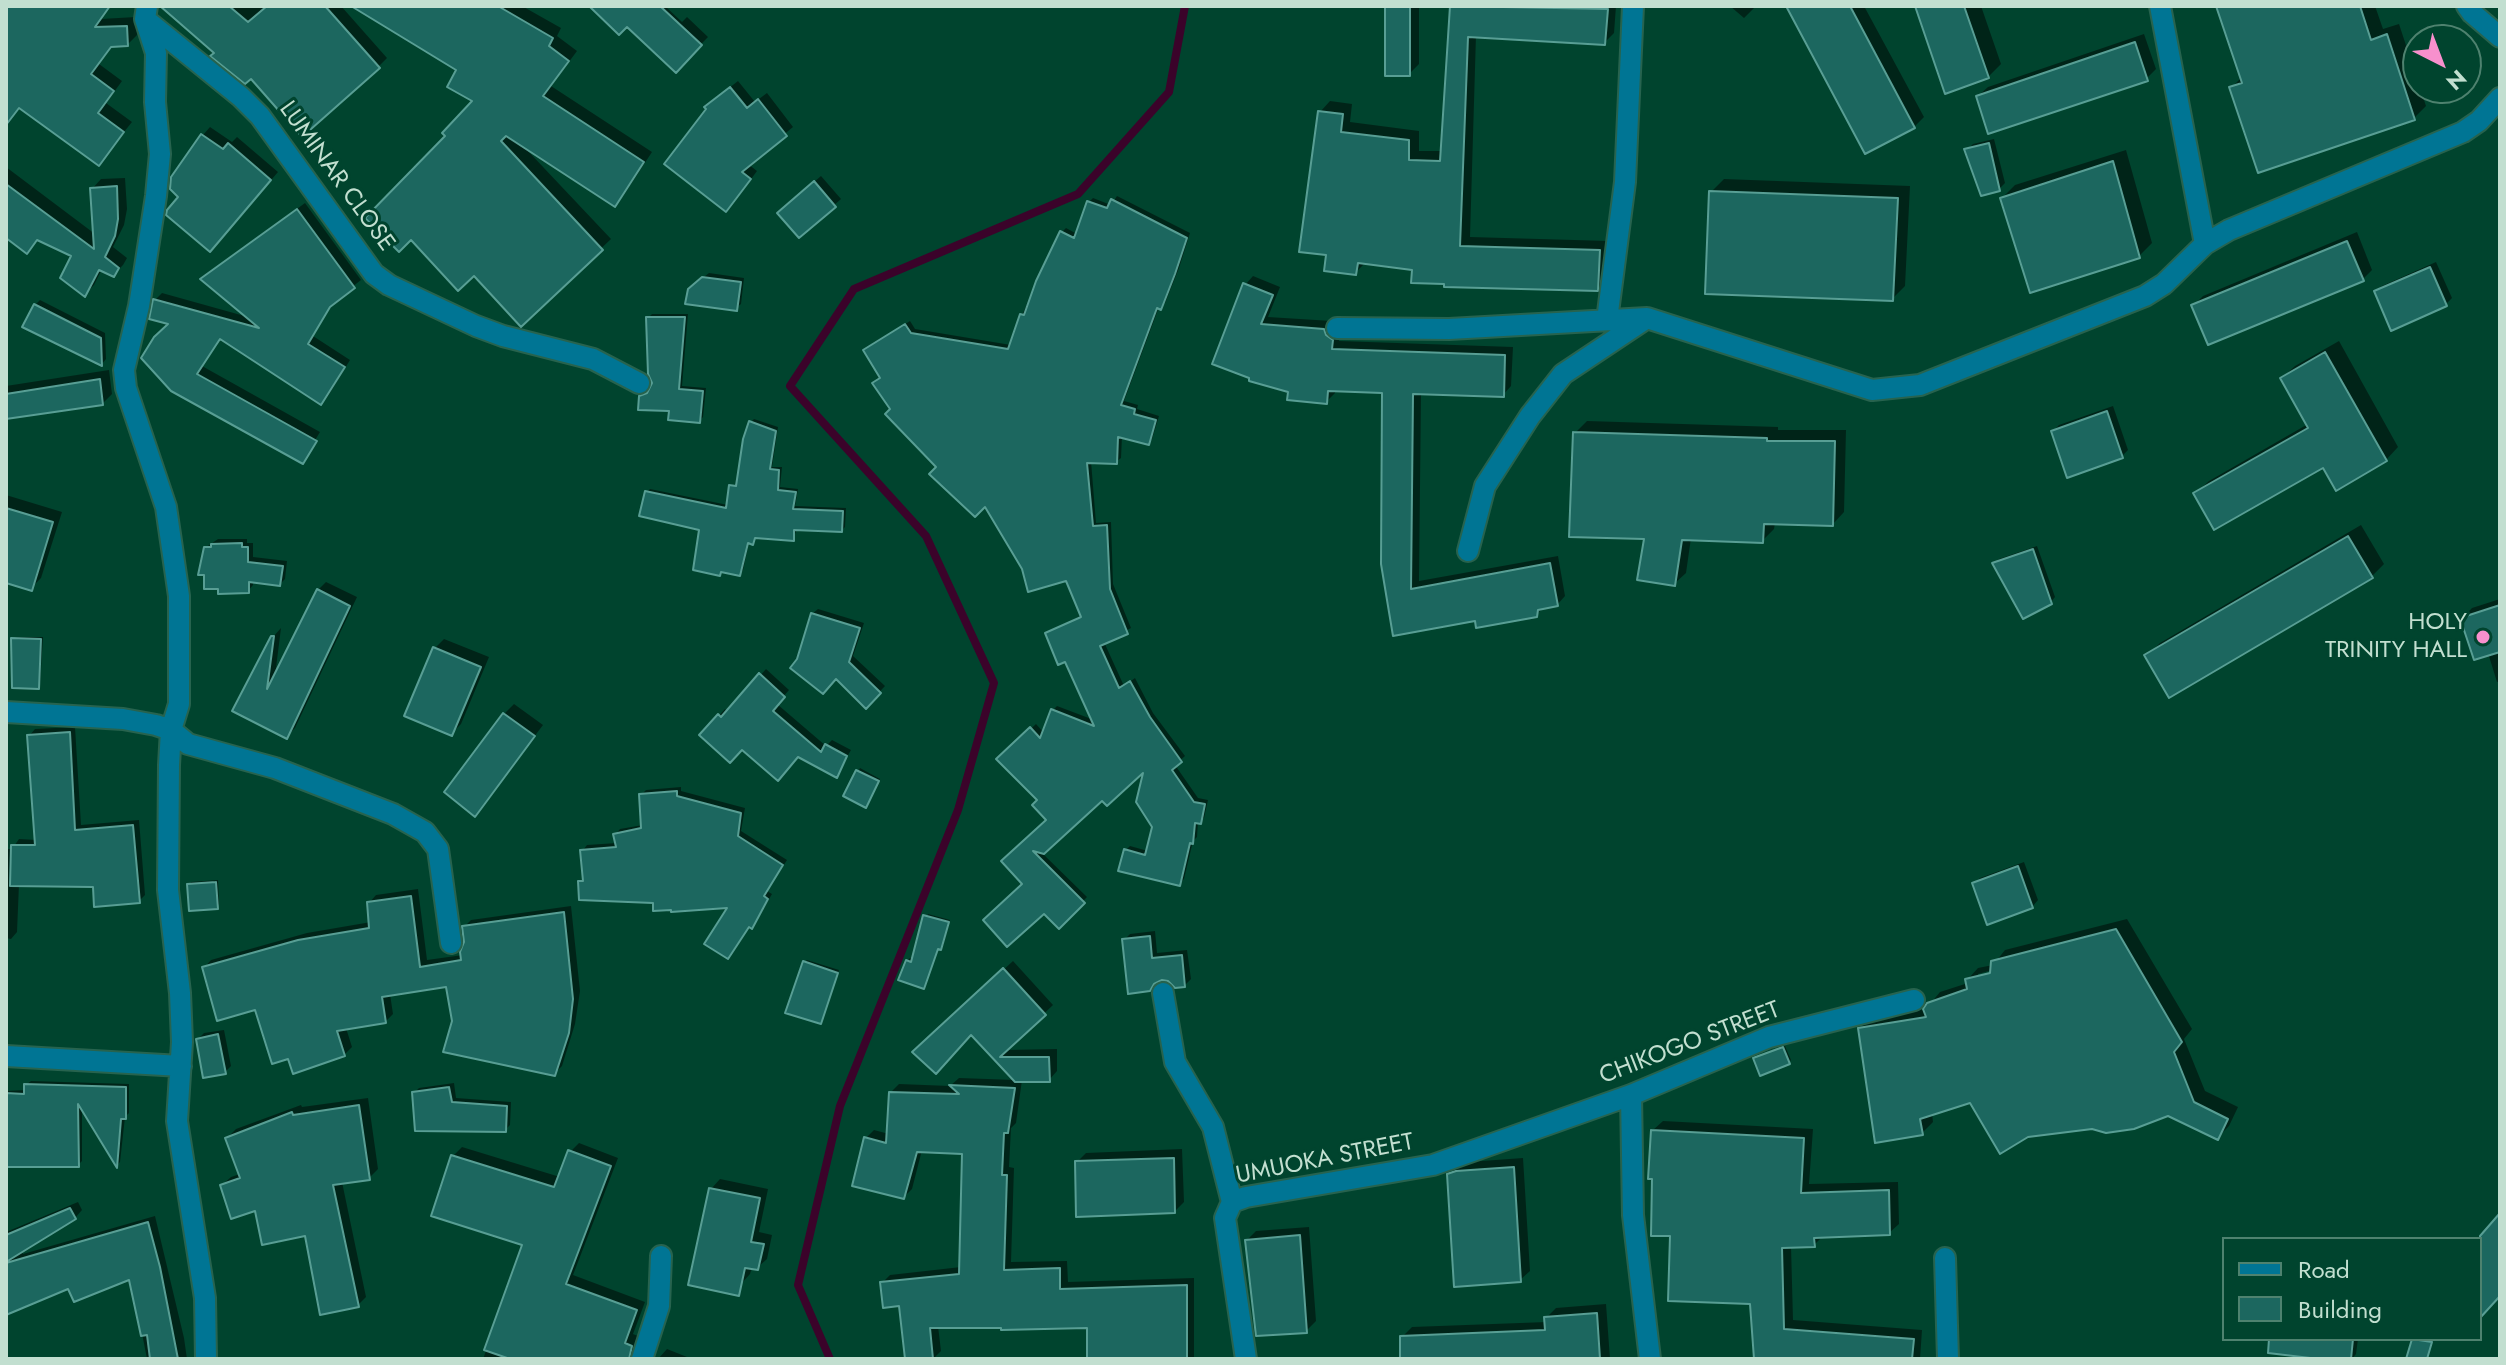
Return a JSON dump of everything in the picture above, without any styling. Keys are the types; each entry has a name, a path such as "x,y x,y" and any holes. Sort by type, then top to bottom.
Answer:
{"street":[{"path":"1607,320 1625,182 1633,6"},
{"path":"2160,6 2205,244"},
{"path":"2467,6 2500,37"},
{"path":"146,12 156,53 155,102 160,154 139,306 124,370 126,388 166,507 179,596 179,704 171,730 168,890 180,993 181,1066 177,1121 205,1298 206,1359"},
{"name":"LUMINAR CLOSE","path":"146,12 260,116 374,274 389,285 503,336 593,359 639,383"},
{"path":"1337,328 1449,329 1647,318 1872,390 1920,385 2145,296 2164,284 2205,244 2229,230 2463,132 2479,121 2500,98"},
{"path":"1468,551 1485,486 1530,416 1563,374 1647,318"},
{"path":"6,712 123,719 171,730 188,744 275,768 393,814 425,832 438,849 451,943"},
{"path":"1163,993 1175,1062 1213,1127 1232,1202"},
{"name":"CHIKOGO STREET","path":"1487,1145 1631,1095 1769,1037 1914,1000"},
{"path":"6,1056 181,1066"},
{"path":"1631,1095 1633,1215 1650,1359"},
{"name":"UMUOKA STREET","path":"1246,1359 1225,1218 1232,1202 1433,1165 1487,1145"},
{"path":"642,1359 659,1306 661,1256"},
{"path":"1945,1258 1948,1359"}],"building":[{"path":"6,6 110,6 95,27 127,26 128,46 111,47 91,74 114,91 98,113 124,132 99,166 19,108 6,125"},
{"path":"160,6 229,6 248,22 267,6 325,6 380,68 302,137 251,79 245,84 210,56 214,53"},
{"path":"351,6 498,6 553,38 549,46 569,61 543,96 644,162 615,207 506,136 501,141 603,250 521,327 474,276 458,291 411,240 399,252 365,218 445,136 442,133 472,101 447,87 456,70"},
{"path":"589,6 660,6 702,45 676,73 627,27 619,35"},
{"path":"1385,6 1410,6 1410,76 1385,76"},
{"path":"1450,6 1608,9 1605,45 1468,37 1460,246 1600,250 1598,291 1444,287 1444,284 1411,283 1412,270 1358,263 1356,275 1324,271 1326,255 1299,252 1318,111 1343,114 1341,132 1409,140 1409,160 1440,161"},
{"path":"1786,6 1850,6 1915,128 1865,154"},
{"path":"1915,6 1964,6 1989,78 1945,94"},
{"path":"2216,6 2360,6 2371,40 2387,34 2402,80 2402,104 2410,104 2415,120 2258,173 2229,87 2242,83"},
{"path":"2135,42 2148,81 1988,134 1976,96"},
{"path":"730,87 747,108 758,99 787,136 742,172 751,179 726,212 664,164 706,109 704,107"},
{"path":"201,134 223,149 228,143 271,180 210,252 166,215 178,197 170,189 171,177"},
{"path":"1989,143 2000,191 1981,196 1964,149"},
{"path":"2113,161 2140,258 2030,293 2000,198"},
{"path":"814,181 836,207 799,238 777,213"},
{"path":"6,184 94,249 90,188 117,186 118,219 115,236 105,257 119,268 114,277 99,270 85,297 60,278 71,256 37,240 27,254 6,238"},
{"path":"1709,191 1898,198 1893,301 1705,294"},
{"path":"1111,199 1187,238 1121,405 1135,409 1134,414 1156,420 1149,445 1118,437 1117,464 1087,463 1093,526 1107,525 1110,589 1128,634 1100,646 1119,688 1130,681 1150,717 1182,762 1172,770 1194,802 1205,804 1201,824 1195,823 1193,844 1190,843 1180,886 1118,871 1124,849 1145,855 1152,827 1136,802 1143,773 1107,806 1102,801 1044,854 1033,851 1085,903 1059,929 1044,914 1007,947 983,920 1022,884 1001,861 1046,820 1032,805 1037,800 996,759 1030,727 1040,738 1051,709 1094,726 1065,662 1058,665 1045,633 1081,617 1066,581 1028,592 1022,569 985,507 975,517 929,474 936,467 885,414 890,409 872,383 880,378 863,350 905,324 911,333 1008,349 1020,314 1024,315 1060,231 1074,238 1087,201 1107,208"},
{"path":"297,209 355,288 330,307 308,344 345,367 321,405 220,339 197,374 317,441 303,464 171,391 141,358 154,337 168,324 149,319 153,299 259,328 200,279"},
{"path":"2347,241 2364,281 2208,345 2191,305"},
{"path":"2430,267 2447,306 2391,331 2374,291"},
{"path":"702,277 741,282 737,311 685,304 688,289"},
{"path":"1243,283 1273,295 1261,324 1324,329 1333,340 1332,349 1505,355 1504,397 1413,394 1411,589 1550,563 1558,606 1538,610 1537,617 1476,628 1475,621 1393,636 1381,564 1382,393 1328,391 1327,404 1287,400 1288,392 1249,381 1249,378 1212,364"},
{"path":"34,304 101,338 102,366 22,327"},
{"path":"646,317 685,317 679,389 703,391 700,423 668,420 669,411 638,410 639,396 647,393 652,383 648,374"},
{"path":"2325,352 2387,461 2336,491 2323,468 2214,530 2193,493 2308,428 2280,378"},
{"path":"100,379 103,405 6,419 6,394"},
{"path":"2107,411 2123,458 2067,478 2051,431"},
{"path":"749,421 776,431 770,469 779,470 778,490 796,492 793,509 843,511 842,532 794,530 794,541 755,538 753,545 748,543 740,576 721,572 720,576 693,570 699,530 639,516 645,491 726,508 729,485 736,486"},
{"path":"1573,432 1835,441 1833,526 1764,524 1763,543 1682,540 1675,586 1637,580 1644,539 1569,537"},
{"path":"6,508 53,522 32,591 6,583"},
{"path":"2348,536 2373,578 2169,698 2144,655"},
{"path":"242,543 242,547 248,547 248,562 283,566 280,586 249,582 249,593 218,594 218,589 204,589 204,575 198,575 204,547"},
{"path":"2033,549 2052,604 2023,619 1992,563"},
{"path":"317,589 350,606 287,739 232,711 271,636 274,636 267,689"},
{"name":"HOLY TRINITY HALL","path":"2500,605 2500,652 2474,660 2460,618"},
{"path":"811,613 860,628 849,662 881,693 866,709 836,679 823,694 790,668 797,659"},
{"path":"11,638 41,639 39,689 12,688"},
{"path":"433,647 481,667 452,736 404,716"},
{"path":"759,673 785,697 773,711 821,752 825,744 847,756 837,778 798,757 778,781 742,750 730,763 699,735 718,714 721,717"},
{"path":"503,713 535,736 475,817 444,792"},
{"path":"70,732 75,830 133,825 140,903 94,907 93,887 10,886 11,845 35,845 27,735"},
{"path":"856,770 879,781 866,808 843,796"},
{"path":"677,791 677,796 741,813 738,836 783,865 764,896 768,899 752,929 749,927 728,959 704,944 727,908 671,912 653,911 653,903 579,900 578,881 583,881 580,850 616,847 613,834 641,828 639,794"},
{"path":"2018,866 2033,908 1987,925 1972,883"},
{"path":"216,882 218,909 189,911 187,884"},
{"path":"411,896 420,967 461,960 464,942 462,926 564,912 573,999 569,1033 555,1076 443,1052 452,1021 446,987 382,997 386,1023 337,1031 345,1056 293,1074 288,1059 272,1064 255,1010 217,1021 202,967 298,940 369,928 367,902"},
{"path":"923,915 949,922 924,989 898,980 906,960 911,962"},
{"path":"2116,929 2182,1042 2174,1052 2194,1102 2228,1119 2218,1140 2168,1116 2134,1129 2106,1133 2092,1129 2028,1137 2000,1154 1970,1103 1920,1119 1923,1135 1875,1143 1858,1028 1926,1017 1923,1009 1927,1003 1967,989 1965,979 1990,973 1991,961"},
{"path":"1150,936 1152,958 1182,955 1185,987 1175,988 1162,980 1154,984 1150,991 1128,994 1122,939"},
{"path":"803,961 838,973 821,1024 785,1013"},
{"path":"1003,968 1046,1015 1000,1057 1049,1057 1050,1082 1015,1082 971,1035 936,1074 912,1052"},
{"path":"218,1034 226,1074 203,1078 196,1039"},
{"path":"1783,1047 1790,1064 1760,1076 1753,1058"},
{"path":"24,1084 126,1087 126,1119 121,1119 117,1168 78,1104 79,1167 6,1167 6,1093 24,1094"},
{"path":"949,1085 1015,1088 1008,1133 1004,1133 1002,1175 1007,1175 1004,1270 1060,1268 1060,1289 1187,1285 1187,1359 1087,1359 1087,1328 930,1328 933,1359 905,1359 899,1306 883,1308 880,1282 959,1274 962,1154 917,1152 904,1199 852,1186 864,1137 886,1143 889,1092 959,1094"},
{"path":"449,1087 452,1102 507,1106 506,1132 415,1131 412,1092"},
{"path":"359,1105 370,1180 333,1185 359,1307 320,1315 305,1236 262,1245 255,1211 231,1219 220,1185 240,1178 225,1138 292,1112 293,1115"},
{"path":"1651,1130 1804,1138 1801,1193 1889,1190 1890,1235 1814,1238 1815,1247 1782,1248 1784,1329 1914,1339 1912,1359 1754,1359 1750,1304 1668,1301 1670,1236 1651,1236 1652,1179 1648,1179"},
{"path":"568,1150 611,1166 566,1284 637,1310 625,1343 632,1346 629,1359 510,1359 484,1350 522,1245 431,1216 451,1155 554,1187"},
{"path":"1174,1158 1175,1213 1076,1217 1075,1161"},
{"path":"1514,1167 1521,1282 1454,1287 1447,1174"},
{"path":"709,1188 760,1198 751,1242 764,1244 758,1270 745,1268 739,1296 688,1285"},
{"path":"70,1208 76,1219 6,1262 6,1235"},
{"path":"2500,1213 2500,1296 2482,1316 2482,1237"},
{"path":"148,1222 178,1359 150,1359 147,1335 141,1336 129,1280 74,1302 68,1289 6,1315 6,1263"},
{"path":"1300,1235 1307,1333 1256,1336 1245,1240"},
{"path":"1597,1313 1600,1359 1400,1359 1400,1336 1545,1330 1544,1317"},
{"path":"2269,1341 2353,1341 2351,1359 2268,1353"},
{"path":"2411,1341 2432,1342 2427,1359 2406,1359"}],"waterway":[{"path":"830,1359 798,1285 840,1106 958,810 994,683 926,536 790,386 854,289 1078,194 1169,92 1185,6"}],"place":[{"name":"HOLY TRINITY HALL","path":"2483,637"}]}
